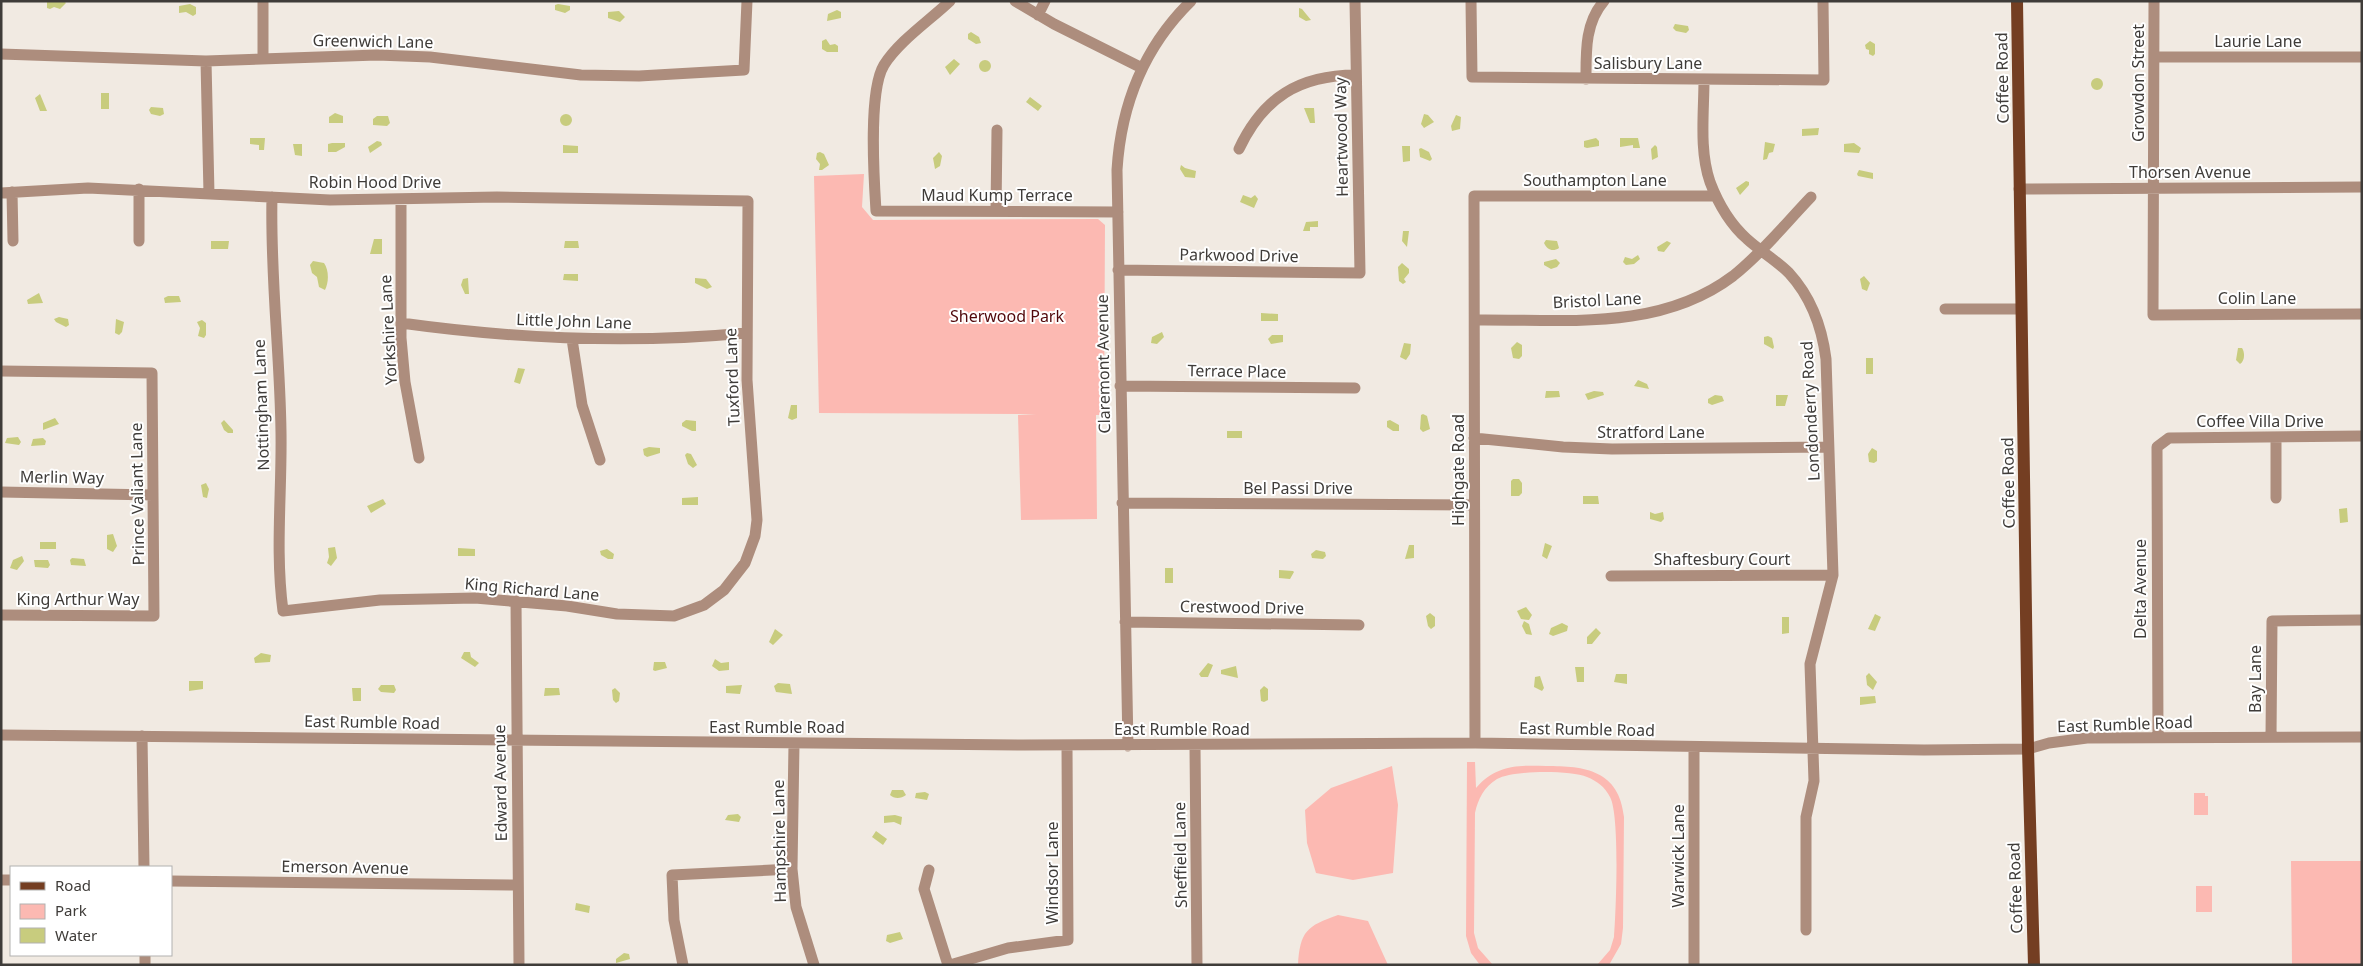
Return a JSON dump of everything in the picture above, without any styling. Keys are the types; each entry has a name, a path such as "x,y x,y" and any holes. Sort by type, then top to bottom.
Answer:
{"main road":[{"name":"Coffee Road","path":"2017,1 2028,749 2034,965"}],"street":[{"path":"263,1 263,59"},
{"name":"Greenwich Lane","path":"1,54 206,61 377,55 430,57 591,75 677,74 744,70 748,1"},
{"name":"Maud Kump Terrace","path":"950,1 891,56 879,74 874,96 876,210 1118,212"},
{"path":"1015,1 1038,15 1142,68"},
{"path":"1038,15 1045,1"},
{"name":"Claremont Avenue","path":"1128,746 1118,270 1119,145 1130,96 1142,68 1167,27 1191,1"},
{"name":"Heartwood Way","path":"1355,1 1360,273"},
{"name":"Salisbury Lane","path":"1471,1 1472,77 1824,80 1823,1"},
{"path":"1586,79 1589,31 1593,17 1604,1"},
{"name":"Growdon Street","path":"2153,315 2154,1"},
{"name":"Laurie Lane","path":"2154,57 2362,57"},
{"path":"206,61 209,194"},
{"path":"1239,149 1257,118 1276,98 1290,89 1319,78 1356,75"},
{"name":"Londonderry Road","path":"1704,79 1703,146 1710,180 1716,196 1733,224 1761,250 1775,260 1802,289 1820,326 1826,359 1828,448 1832,498 1833,576 1810,664 1814,782 1806,817 1806,930"},
{"path":"996,211 997,130"},
{"name":"Thorsen Avenue","path":"2019,189 2362,187"},
{"name":"Robin Hood Drive","path":"7,192 88,188 272,197 401,200 497,197 748,201"},
{"path":"138,189 139,241"},
{"path":"7,192 13,241"},
{"name":"Southampton Lane","path":"1474,196 1716,196"},
{"name":"Highgate Road","path":"1474,196 1476,320 1474,438 1475,743"},
{"name":"Nottingham Lane","path":"272,197 274,326 281,432 278,549 283,611"},
{"name":"Bristol Lane","path":"1476,320 1616,319 1656,313 1680,305 1719,286 1761,250 1811,197"},
{"name":"Yorkshire Lane","path":"401,200 401,323 405,382 419,458"},
{"name":"Tuxford Lane","path":"748,201 746,333 751,442 757,505 756,528 750,550"},
{"name":"Parkwood Drive","path":"1118,270 1360,273"},
{"path":"1945,309 2021,309"},
{"name":"Colin Lane","path":"2153,315 2362,314"},
{"name":"Little John Lane","path":"401,323 485,334 572,339 670,339 746,333"},
{"path":"572,339 582,405 600,460"},
{"name":"Prince Valiant Lane","path":"1,372 152,373 154,616"},
{"name":"Terrace Place","path":"1120,386 1355,388"},
{"name":"Coffee Villa Drive","path":"2160,442 2169,438 2362,436"},
{"path":"2276,437 2276,498"},
{"name":"Stratford Lane","path":"1474,438 1563,447 1612,449 1828,448"},
{"name":"Delta Avenue","path":"2158,737 2156,454 2160,442"},
{"name":"Merlin Way","path":"1,492 153,494"},
{"name":"Bel Passi Drive","path":"1122,503 1474,505"},
{"name":"King Richard Lane","path":"283,611 380,600 437,598 516,601 617,614 674,616 704,605 724,590 737,576 750,550"},
{"name":"Shaftesbury Court","path":"1611,576 1833,576"},
{"name":"Edward Avenue","path":"516,601 515,740 519,965"},
{"name":"King Arthur Way","path":"1,615 154,616"},
{"name":"Bay Lane","path":"2271,737 2272,621 2362,620"},
{"name":"Crestwood Drive","path":"1125,622 1360,624"},
{"name":"East Rumble Road","path":"1,734 794,744 1195,746 1475,743 1812,750 2028,749 2049,743 2087,738 2362,737"},
{"path":"142,736 144,866"},
{"name":"Hampshire Lane","path":"794,744 792,869 796,907 814,965"},
{"name":"Windsor Lane","path":"949,965 1008,948 1068,940 1067,745"},
{"name":"Sheffield Lane","path":"1195,746 1198,965"},
{"name":"Warwick Lane","path":"1694,747 1694,965"},
{"path":"683,965 674,920 672,875 792,869"},
{"path":"929,870 924,889 949,965"},
{"name":"Emerson Avenue","path":"172,881 518,885"}],"green space":[{"name":"Sherwood Park","path":"864,174 862,207 873,220 1098,219 1105,225 1104,415 1096,415 1097,519 1021,520 1018,415 1036,414 819,413 814,176"},
{"path":"1467,762 1475,762 1476,788 1491,775 1508,768 1517,766 1560,766 1574,767 1598,774 1615,789 1621,801 1624,817 1623,928 1621,944 1609,965 1597,965 1610,950 1614,937 1616,843 1613,807 1608,793 1597,782 1587,777 1568,773 1542,772 1505,776 1492,782 1482,794 1475,813 1474,933 1478,948 1493,965 1480,965 1471,953 1466,936"},
{"path":"1392,766 1398,805 1393,873 1353,880 1316,873 1307,843 1305,810 1331,788"},
{"path":"2194,793 2205,793 2205,796 2208,796 2208,815 2194,815"},
{"path":"2291,861 2362,861 2362,965 2292,965"},
{"path":"2196,886 2212,886 2212,912 2196,912"},
{"path":"1338,915 1368,921 1388,965 1298,965 1301,944 1307,931 1319,923"}],"water":[{"path":"47,1 64,1 66,3 60,9 54,7 50,9 47,8"},
{"path":"190,4 196,7 196,14 193,16 186,12 179,13 179,6"},
{"path":"555,5 570,6 570,10 565,13 555,10"},
{"path":"1299,8 1311,20 1306,21 1299,17"},
{"path":"837,10 841,12 841,18 827,21 828,14"},
{"path":"619,11 625,17 620,22 608,18 608,12"},
{"path":"1675,24 1688,26 1689,30 1686,33 1676,31 1673,28"},
{"path":"971,32 979,37 981,43 976,44 968,39 968,34"},
{"path":"826,39 830,45 835,44 838,46 838,52 827,52 822,49 822,41"},
{"path":"1870,41 1875,44 1875,54 1873,56 1869,54 1869,50 1866,49 1865,45"},
{"path":"954,59 960,64 950,75 945,67"},
{"path":"985,60 991,66 985,72 979,66"},
{"path":"2097,78 2103,84 2097,90 2091,84"},
{"path":"101,93 109,93 109,109 101,109"},
{"path":"40,94 47,111 40,111 35,98"},
{"path":"1030,97 1042,106 1038,111 1026,102"},
{"path":"151,107 163,108 164,114 160,116 151,114 149,110"},
{"path":"1304,108 1314,108 1315,123 1310,123"},
{"path":"335,113 343,116 343,123 329,123 329,117"},
{"path":"564,114 568,114 572,120 568,126 564,126 560,122 560,118"},
{"path":"1424,114 1428,115 1434,122 1424,128 1421,124"},
{"path":"1456,115 1461,117 1460,129 1452,131 1451,126"},
{"path":"377,116 388,116 390,123 387,126 373,125 373,119"},
{"path":"1819,128 1818,135 1802,136 1802,129"},
{"path":"250,138 265,138 264,150 259,150 259,145 250,144"},
{"path":"1596,138 1599,141 1599,146 1584,147 1584,141"},
{"path":"1620,138 1638,138 1640,148 1633,148 1633,145 1620,147"},
{"path":"377,141 381,142 382,145 370,153 368,147"},
{"path":"1765,142 1775,144 1773,152 1769,153 1767,159 1763,160"},
{"path":"345,143 345,147 336,152 328,152 328,144"},
{"path":"1854,143 1861,148 1859,153 1844,152 1844,144"},
{"path":"293,144 302,144 302,156 295,155"},
{"path":"563,145 578,146 578,153 563,153"},
{"path":"1655,145 1658,157 1652,160 1651,149"},
{"path":"1402,146 1410,146 1410,161 1403,162"},
{"path":"1421,148 1429,152 1432,159 1430,161 1420,157 1419,149"},
{"path":"939,152 942,156 940,166 935,169 933,158"},
{"path":"817,153 824,154 829,165 822,170 819,170 820,164 816,159"},
{"path":"1181,165 1196,171 1195,178 1185,177 1180,169"},
{"path":"1859,170 1873,173 1873,179 1858,176"},
{"path":"1746,181 1749,182 1749,185 1740,195 1736,188"},
{"path":"1243,195 1251,198 1255,195 1258,199 1254,208 1240,202"},
{"path":"1318,221 1318,227 1310,227 1310,231 1303,231 1306,222"},
{"path":"1403,231 1409,231 1407,247 1402,241"},
{"path":"374,239 382,239 382,254 370,254"},
{"path":"1546,240 1557,241 1559,248 1555,250 1548,249 1544,243"},
{"path":"211,241 229,241 228,249 211,249"},
{"path":"565,241 578,241 579,248 564,248"},
{"path":"1667,241 1671,243 1664,252 1658,251 1657,247"},
{"path":"1638,255 1640,259 1634,264 1626,265 1623,262 1625,257 1632,259"},
{"path":"1556,259 1560,263 1557,267 1551,269 1544,265 1544,262"},
{"path":"313,261 324,263 326,266 328,276 325,290 319,287 317,277 312,273 310,265"},
{"path":"1402,263 1409,269 1409,273 1404,279 1406,282 1403,284 1399,281 1398,267"},
{"path":"564,274 578,274 578,281 563,280"},
{"path":"1864,276 1870,283 1867,291 1862,289 1860,279"},
{"path":"468,278 469,294 465,294 461,285 463,279"},
{"path":"695,278 706,279 712,287 707,289 695,283"},
{"path":"39,293 43,303 28,304 27,300"},
{"path":"179,296 181,302 165,303 164,298"},
{"path":"1261,313 1278,314 1278,321 1261,321"},
{"path":"59,317 68,319 69,325 66,327 56,322 54,319"},
{"path":"116,319 124,322 122,332 119,335 115,333"},
{"path":"202,320 206,323 206,335 204,338 198,336 200,328 197,322"},
{"path":"1162,332 1164,337 1157,344 1151,343 1152,337"},
{"path":"1272,335 1283,335 1283,342 1271,344 1268,339"},
{"path":"1764,337 1772,338 1773,349 1764,344"},
{"path":"1517,342 1522,345 1522,356 1519,359 1513,358 1511,348"},
{"path":"1404,343 1411,344 1410,354 1406,360 1400,357"},
{"path":"2238,348 2242,348 2244,354 2244,359 2240,364 2236,360"},
{"path":"1866,358 1873,358 1873,374 1866,374"},
{"path":"518,368 525,369 520,384 514,382"},
{"path":"1638,380 1647,384 1649,389 1634,386"},
{"path":"1546,391 1559,391 1560,397 1545,398"},
{"path":"1594,391 1603,392 1604,395 1588,400 1585,394"},
{"path":"1715,395 1722,396 1724,401 1712,405 1708,403 1708,399"},
{"path":"1776,395 1788,395 1785,406 1776,406"},
{"path":"791,405 797,405 797,418 792,420 788,418"},
{"path":"1421,415 1427,416 1430,429 1423,432 1420,429"},
{"path":"55,418 59,424 43,430 43,423"},
{"path":"224,420 233,430 233,433 228,433 224,430 221,423"},
{"path":"686,420 696,421 696,431 682,426 682,423"},
{"path":"1390,420 1399,425 1399,431 1393,431 1387,427 1387,421"},
{"path":"1227,431 1242,431 1242,438 1227,438"},
{"path":"18,437 21,442 19,445 5,443 7,438"},
{"path":"43,438 46,441 45,445 31,446 33,439"},
{"path":"649,447 660,448 660,453 647,457 644,455 643,449"},
{"path":"1872,448 1877,451 1877,461 1874,463 1869,462 1868,454"},
{"path":"687,453 691,454 697,465 693,468 688,464 685,455"},
{"path":"1519,479 1522,483 1522,493 1519,496 1511,496 1511,481"},
{"path":"206,483 209,489 207,498 203,497 201,485"},
{"path":"1583,496 1598,496 1599,504 1583,504"},
{"path":"698,497 698,505 682,505 682,498"},
{"path":"383,499 386,504 371,513 367,506"},
{"path":"2347,508 2348,522 2340,523 2339,509"},
{"path":"1650,512 1655,514 1663,512 1664,519 1661,522 1650,519"},
{"path":"113,534 117,546 113,552 107,549 107,535"},
{"path":"40,542 56,542 56,549 40,549"},
{"path":"1545,543 1552,546 1547,559 1542,556"},
{"path":"1409,545 1414,545 1414,558 1405,559"},
{"path":"335,547 337,558 331,566 327,563 329,557 328,548"},
{"path":"458,548 475,549 475,556 458,556"},
{"path":"607,549 614,554 613,559 608,559 601,555 600,551"},
{"path":"1316,550 1325,552 1326,556 1323,559 1312,558 1311,554"},
{"path":"22,556 24,561 17,570 10,568 13,560"},
{"path":"72,558 84,559 86,566 71,565 70,560"},
{"path":"34,560 48,560 50,565 48,568 35,567"},
{"path":"1165,568 1173,568 1173,583 1165,583"},
{"path":"1279,570 1294,572 1290,579 1279,578"},
{"path":"1526,607 1532,615 1529,620 1521,619 1517,611"},
{"path":"1430,613 1435,617 1435,626 1431,629 1428,626 1426,616"},
{"path":"1875,614 1881,617 1875,631 1868,629"},
{"path":"1782,617 1789,617 1789,633 1782,634"},
{"path":"1524,621 1529,624 1532,635 1526,634 1522,626"},
{"path":"1562,623 1568,626 1567,631 1553,636 1549,634 1551,628"},
{"path":"1596,628 1601,633 1592,644 1587,644 1587,637"},
{"path":"775,629 783,635 773,645 769,642"},
{"path":"464,652 470,652 471,657 479,663 475,667 461,658"},
{"path":"261,653 271,655 270,662 255,663 254,658"},
{"path":"715,659 721,663 729,662 729,670 719,671 712,666"},
{"path":"654,662 665,662 667,668 655,671 653,670"},
{"path":"1208,663 1213,665 1208,677 1201,677 1199,674"},
{"path":"1236,666 1238,678 1221,674 1221,670"},
{"path":"1575,667 1584,667 1584,682 1577,682"},
{"path":"1869,673 1877,682 1873,690 1867,685 1866,676"},
{"path":"1616,674 1627,674 1627,684 1614,682"},
{"path":"1540,676 1544,688 1542,691 1534,687 1535,677"},
{"path":"189,681 203,681 203,689 189,691"},
{"path":"778,683 790,684 792,694 776,692 774,686"},
{"path":"381,685 394,685 396,690 394,693 381,692 378,689"},
{"path":"742,685 740,694 726,693 726,686"},
{"path":"1264,686 1268,689 1268,700 1264,702 1261,701 1260,690"},
{"path":"352,688 361,688 361,701 353,701"},
{"path":"545,688 559,688 560,695 544,696"},
{"path":"615,688 620,693 619,701 616,703 613,700 612,690"},
{"path":"1875,696 1876,703 1860,705 1860,697"},
{"path":"892,790 903,790 906,795 900,798 893,797 890,795"},
{"path":"925,792 929,794 927,800 915,798 916,793"},
{"path":"738,814 741,817 739,822 725,820 728,815"},
{"path":"895,815 902,817 901,825 894,822 884,823 884,816"},
{"path":"876,831 887,839 883,845 872,837"},
{"path":"576,903 590,906 589,913 575,910"},
{"path":"900,932 903,939 890,943 886,941 887,935"},
{"path":"624,953 629,954 630,959 616,963 616,959"}]}
